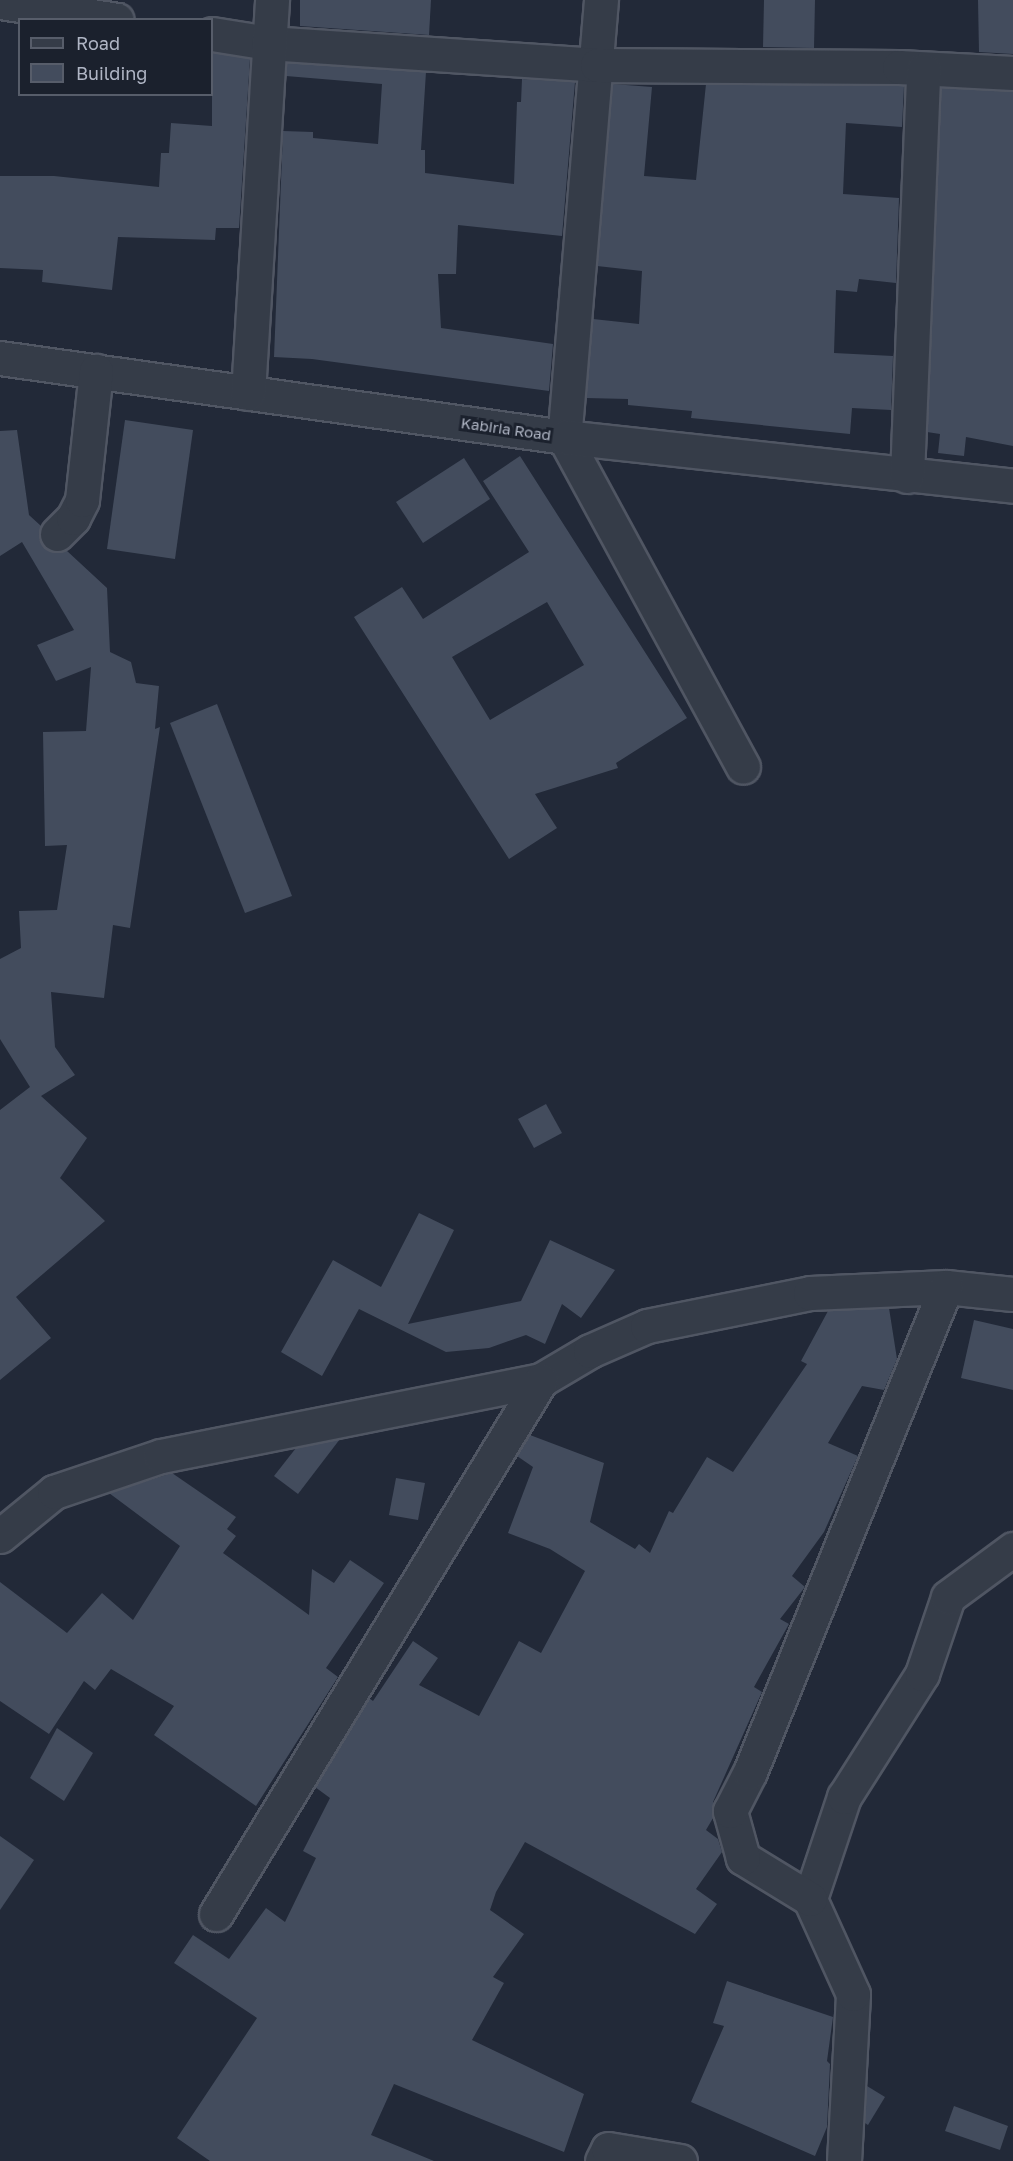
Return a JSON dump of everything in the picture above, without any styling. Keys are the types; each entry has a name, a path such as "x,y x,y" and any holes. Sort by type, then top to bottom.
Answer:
{"street":[{"path":"248,393 272,0"},
{"path":"600,0 597,65 564,437 743,767"},
{"path":"0,2 104,18"},
{"path":"213,34 268,43 597,65 1013,73"},
{"path":"907,476 923,70"},
{"name":"Kabiria Road","path":"0,358 564,437 1013,486"},
{"path":"57,534 82,500 96,371"},
{"path":"844,2161 853,1994 810,1899 743,1858 730,1811 750,1772 946,1287"},
{"path":"0,1536 54,1492 161,1456 540,1380 590,1351 647,1326 810,1293 946,1287 1013,1294"},
{"path":"216,1914 540,1380"},
{"path":"810,1899 844,1797 922,1674 948,1597 1013,1549"},
{"path":"602,2161 608,2149 680,2161"}],"building":[{"path":"300,0 431,0 429,35 300,26"},
{"path":"764,0 815,0 814,48 763,47"},
{"path":"978,0 1013,0 1013,54 979,52"},
{"path":"213,53 250,59 239,228 216,228 215,240 118,237 112,290 42,282 43,270 0,268 0,176 54,176 159,187 161,153 169,153 171,123 212,126"},
{"path":"287,63 426,72 421,150 425,150 425,173 514,184 517,102 521,102 522,79 575,82 562,236 458,225 456,274 438,274 441,328 553,344 549,391 312,359 274,357 283,131 313,132 313,138 378,144 382,84 286,76"},
{"path":"613,84 652,87 644,176 696,180 706,84 904,86 902,127 846,123 843,194 899,198 896,283 859,279 857,292 836,290 834,353 893,356 891,410 852,408 850,434 691,418 692,411 628,405 628,399 586,398 593,319 639,324 642,271 597,266"},
{"path":"941,88 1013,92 1013,446 966,437 964,456 938,453 940,434 927,432"},
{"path":"125,420 193,430 175,559 107,549"},
{"path":"17,430 29,515 41,526 39,539 52,552 66,550 107,588 110,652 131,662 136,683 159,686 155,729 160,727 130,928 113,925 104,998 51,992 55,1047 75,1075 41,1096 87,1138 60,1178 105,1221 16,1297 51,1338 0,1380 0,1110 30,1087 0,1039 0,959 21,948 19,911 57,910 67,845 45,846 43,732 86,731 91,667 56,681 37,645 74,630 22,542 0,556 0,431"},
{"path":"520,456 687,718 616,763 618,768 535,794 557,828 509,859 354,617 402,587 423,619 529,552 483,481","holes":["547,602 584,665 490,720 452,657"]},
{"path":"464,458 490,499 423,543 396,502"},
{"path":"217,704 292,896 245,913 170,723"},
{"path":"546,1104 562,1133 534,1148 518,1119"},
{"path":"419,1213 454,1230 408,1324 521,1301 550,1240 615,1270 581,1318 562,1304 545,1344 526,1335 489,1348 446,1352 359,1309 322,1376 281,1352 333,1260 381,1287"},
{"path":"889,1308 897,1359 884,1390 862,1386 828,1443 858,1456 824,1532 792,1576 805,1587 780,1619 789,1624 754,1687 762,1692 713,1802 713,1818 706,1830 718,1839 722,1852 696,1889 717,1904 695,1934 525,1842 496,1892 490,1910 524,1934 493,1977 504,1983 472,2040 584,2094 564,2152 394,2084 371,2135 434,2161 210,2161 177,2138 257,2018 174,1963 193,1935 229,1959 266,1908 285,1922 316,1858 303,1851 330,1798 315,1787 369,1698 373,1701 413,1641 438,1658 419,1685 479,1716 519,1641 541,1653 585,1571 550,1549 508,1533 533,1467 517,1456 530,1435 604,1463 590,1522 635,1549 639,1544 650,1553 669,1511 673,1513 707,1457 733,1472 807,1364 801,1361 828,1311"},
{"path":"974,1320 1013,1329 1013,1390 961,1378"},
{"path":"340,1439 298,1494 274,1476 296,1448"},
{"path":"172,1473 236,1517 227,1529 236,1536 223,1553 309,1615 312,1569 334,1583 350,1560 384,1583 326,1668 338,1677 256,1806 154,1735 174,1706 111,1669 95,1690 84,1681 49,1734 0,1701 0,1582 67,1633 102,1593 133,1620 180,1546 109,1493"},
{"path":"396,1478 425,1483 418,1520 389,1515"},
{"path":"57,1728 93,1753 64,1801 30,1778"},
{"path":"0,1836 34,1860 0,1910"},
{"path":"727,1981 833,2017 827,2061 830,2064 827,2127 815,2156 691,2102 724,2026 713,2023"},
{"path":"867,2086 885,2097 868,2125 865,2123"},
{"path":"954,2106 1008,2126 1000,2150 945,2131"}]}
